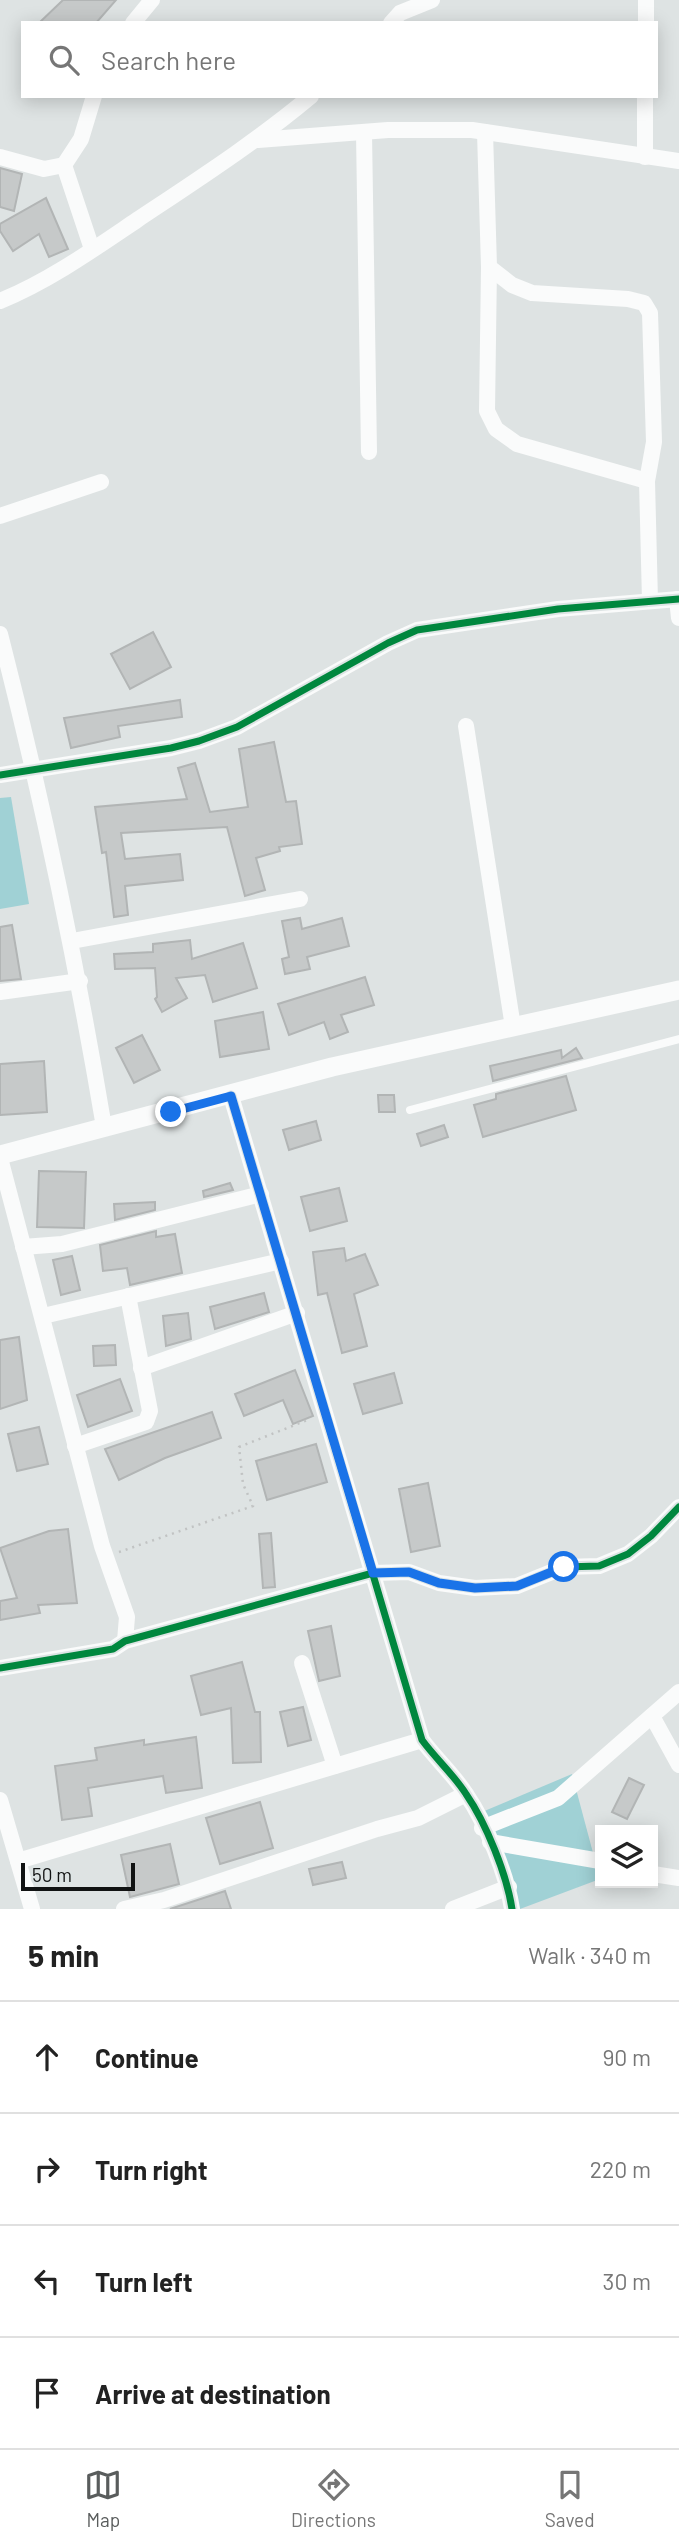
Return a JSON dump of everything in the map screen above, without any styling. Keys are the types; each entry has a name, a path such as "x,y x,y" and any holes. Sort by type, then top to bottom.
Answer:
{"street":[{"path":"135,21 152,0"},
{"path":"395,12 432,0"},
{"path":"646,0 646,21"},
{"path":"0,156 44,169 64,165 81,139 93,98"},
{"path":"0,301 20,293 92,249 258,140 309,98"},
{"path":"645,98 645,157"},
{"path":"258,140 388,130 485,132 679,161"},
{"path":"485,132 489,267 487,411 496,429 517,444 647,481"},
{"path":"364,133 369,452"},
{"path":"64,165 92,249"},
{"path":"489,267 512,285 532,293 644,303 650,313 654,442 647,481 650,601"},
{"path":"0,516 101,482"},
{"path":"0,775 171,748 237,727 388,643 417,630 558,609 678,599 679,618"},
{"path":"0,634 35,770 72,941 104,1128"},
{"path":"466,726 513,1027"},
{"path":"72,941 300,899"},
{"path":"0,992 80,981"},
{"path":"125,1641 127,1618 105,1556 0,1156 332,1067 679,990"},
{"path":"231,1096 422,1740 466,1794 509,1887 512,1909"},
{"path":"23,1247 62,1244 261,1194"},
{"path":"43,1316 281,1261"},
{"path":"75,1446 146,1422 150,1411 128,1296"},
{"path":"141,1368 297,1313"},
{"path":"0,1668 113,1649 125,1641 373,1573 409,1572 439,1583 475,1588 517,1586 564,1567 599,1566 628,1555 679,1507"},
{"path":"302,1663 335,1766"},
{"path":"486,1835 558,1798 679,1692"},
{"path":"652,1716 679,1765"},
{"path":"18,1861 422,1740"},
{"path":"124,1909 164,1900 377,1829 418,1818 466,1794"},
{"path":"0,1800 5,1837 18,1861 32,1909"},
{"path":"486,1835 595,1860"},
{"path":"658,1875 679,1878"},
{"path":"453,1909 509,1887"}],"lane":[{"path":"410,1110 679,1039"}],"path":[{"path":"105,1556 182,1533 253,1506 243,1484 239,1447 326,1412"}],"shaded area":[{"path":"11,797 29,904 0,909 0,798"},
{"path":"572,1774 595,1860 595,1881 520,1909 512,1909 482,1812"}],"building":[{"path":"63,0 116,0 98,21 41,21"},
{"path":"0,168 22,174 14,211 0,207"},
{"path":"46,198 68,249 49,257 39,234 13,251 0,231 0,224"},
{"path":"153,632 171,667 130,689 111,654"},
{"path":"180,700 182,717 118,726 120,737 71,748 64,718"},
{"path":"274,742 286,802 296,801 302,844 279,847 280,851 256,858 265,890 245,896 227,827 121,833 125,859 180,854 183,880 125,886 128,915 114,917 106,852 102,853 95,807 187,799 178,768 195,763 210,812 248,807 239,749"},
{"path":"300,918 302,929 342,918 349,946 307,957 310,969 285,974 282,959 289,957 282,921"},
{"path":"12,925 21,979 0,981 0,927"},
{"path":"190,940 192,959 243,943 257,988 213,1002 205,975 176,978 187,998 162,1012 155,999 155,968 115,969 114,954 153,952 153,944"},
{"path":"365,977 374,1005 341,1015 348,1032 330,1039 324,1022 289,1035 278,1004"},
{"path":"263,1012 269,1049 220,1057 215,1021"},
{"path":"142,1035 160,1070 134,1083 116,1048"},
{"path":"576,1048 582,1058 493,1081 490,1066 561,1050 562,1058"},
{"path":"44,1061 47,1112 0,1115 0,1064"},
{"path":"566,1076 576,1110 483,1137 474,1105 496,1099 496,1094"},
{"path":"378,1095 394,1095 395,1112 379,1112"},
{"path":"316,1121 321,1140 289,1150 283,1130"},
{"path":"444,1125 448,1137 421,1146 417,1134"},
{"path":"39,1171 86,1172 84,1228 37,1227"},
{"path":"230,1183 233,1190 204,1197 203,1191"},
{"path":"339,1188 347,1221 310,1231 301,1197"},
{"path":"155,1202 155,1210 115,1220 114,1204"},
{"path":"156,1231 156,1237 175,1234 182,1273 130,1285 127,1268 103,1271 100,1245"},
{"path":"344,1248 346,1261 365,1254 378,1285 354,1294 367,1346 342,1353 327,1293 318,1295 313,1252"},
{"path":"72,1256 80,1290 61,1295 53,1260"},
{"path":"264,1293 269,1312 215,1329 210,1307"},
{"path":"188,1313 191,1339 166,1346 163,1316"},
{"path":"19,1337 27,1400 0,1409 0,1340"},
{"path":"115,1345 116,1365 94,1366 93,1346"},
{"path":"295,1370 313,1416 293,1424 283,1400 244,1416 235,1394"},
{"path":"394,1373 402,1403 363,1414 354,1384"},
{"path":"120,1379 132,1411 88,1427 77,1395"},
{"path":"212,1412 221,1438 165,1458 119,1480 105,1449"},
{"path":"39,1427 48,1464 17,1471 8,1434"},
{"path":"316,1444 327,1482 267,1500 256,1461"},
{"path":"428,1483 440,1546 411,1552 399,1489"},
{"path":"68,1529 77,1603 38,1605 40,1613 0,1620 0,1601 17,1598 0,1548 49,1531"},
{"path":"271,1533 275,1587 263,1588 259,1534"},
{"path":"331,1626 340,1676 319,1681 308,1631"},
{"path":"242,1662 255,1712 260,1712 261,1762 233,1763 231,1708 201,1715 191,1676"},
{"path":"303,1707 311,1740 288,1746 280,1712"},
{"path":"196,1737 202,1788 166,1793 163,1776 88,1788 92,1816 62,1820 55,1766 97,1760 95,1748 144,1740 144,1745"},
{"path":"629,1778 644,1785 627,1819 612,1812"},
{"path":"260,1802 273,1848 220,1864 206,1818"},
{"path":"170,1844 179,1884 130,1897 121,1855"},
{"path":"342,1862 346,1878 313,1885 309,1869"},
{"path":"225,1891 231,1909 170,1909"}],"cycle path":[{"path":"0,775 171,748 199,741 237,727 388,643 417,630 558,609 679,599"},
{"path":"231,1096 422,1740 461,1787 481,1819 501,1865 512,1909"},
{"path":"0,1668 113,1649 125,1641 373,1573 409,1572 439,1583 475,1588 517,1586 564,1567 599,1566 628,1554 651,1536 679,1507"}],"route":[{"path":"171,1112 231,1096 373,1573 409,1572 439,1583 475,1588 517,1586 564,1567"}]}
